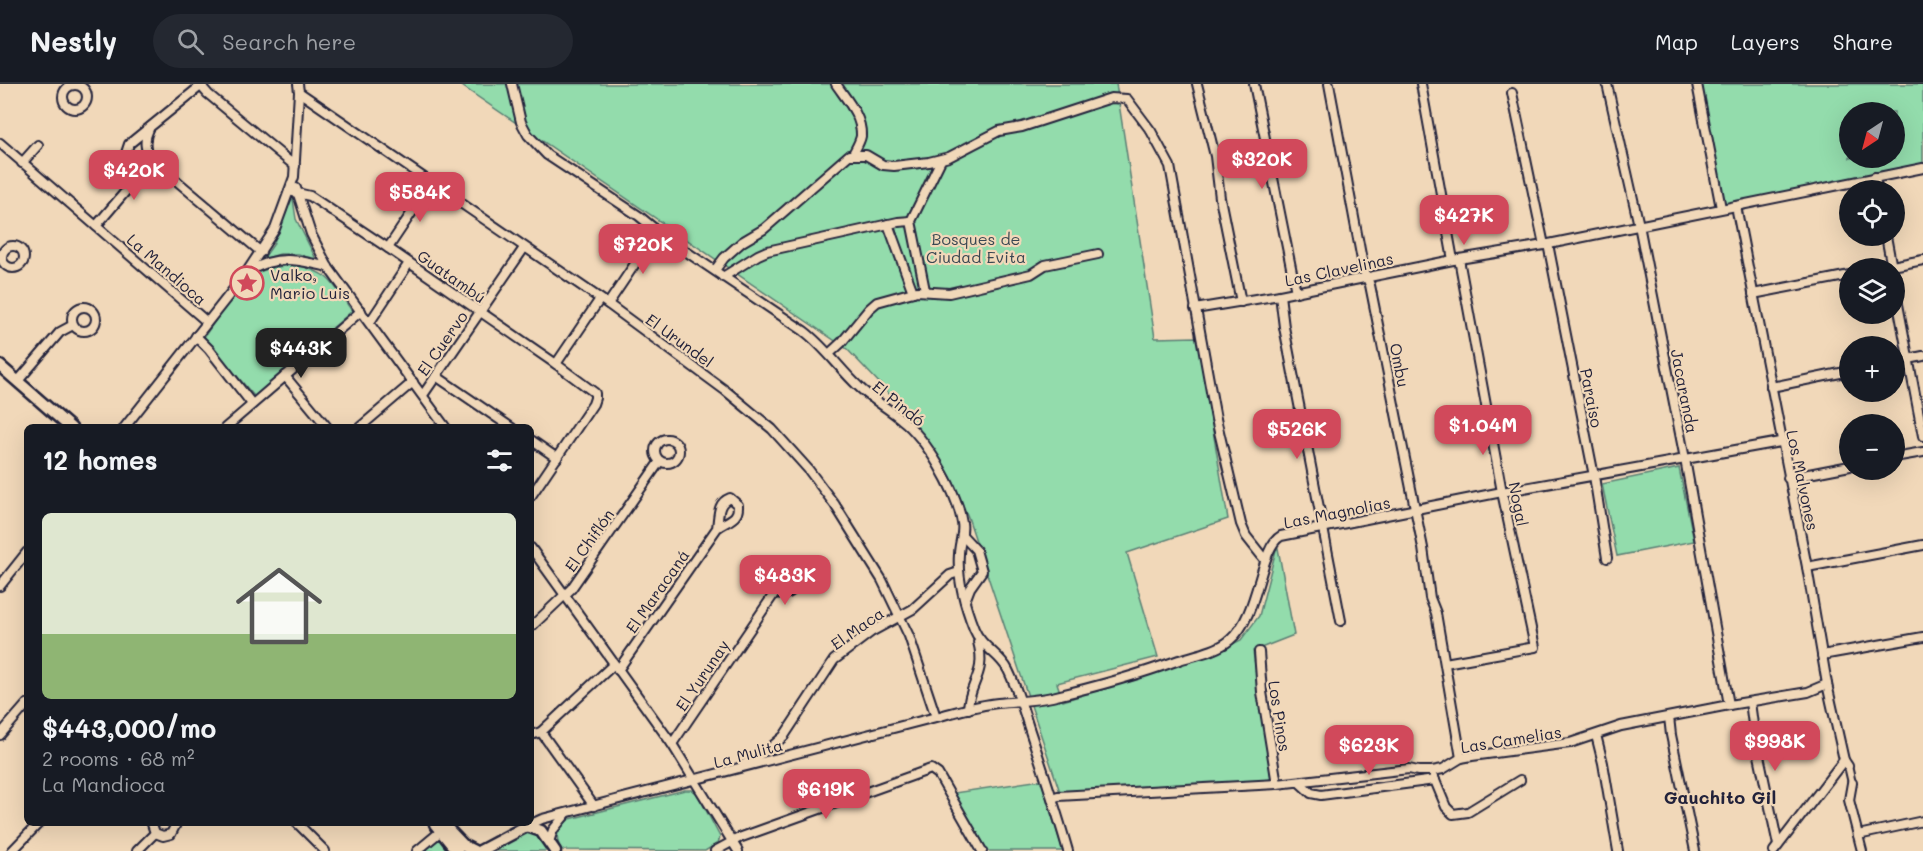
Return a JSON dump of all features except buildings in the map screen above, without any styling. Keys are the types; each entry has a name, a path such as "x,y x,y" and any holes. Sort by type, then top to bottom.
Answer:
{"main road":[{"path":"0,366 66,424"},
{"path":"440,826 457,851"},
{"path":"440,826 464,846 474,851"},
{"path":"480,851 527,826 541,831 552,847"}],"street":[{"name":"El Pindó","path":"512,84 517,110 528,135 547,155 804,331 830,354 863,391 902,419 924,442 950,489 962,524 958,553 959,572 965,602 977,638 1007,667 1053,798 1068,851"},
{"path":"836,84 853,108 861,134 853,154"},
{"path":"1197,84 1215,156 1220,198 1241,302"},
{"path":"1254,84 1296,292"},
{"name":"Ombu","path":"1329,84 1430,598 1436,613 1461,758"},
{"name":"Nogal","path":"1421,84 1535,647 1445,663"},
{"name":"Jacaranda","path":"1607,84 1685,459 1729,705"},
{"path":"1697,84 1721,208"},
{"path":"261,252 149,163 129,158 126,148 202,85 217,102 295,166"},
{"path":"127,424 244,276 275,229 293,192 299,88"},
{"name":"El Urundel","path":"299,88 431,184 604,302 726,391 772,429 787,444 836,505 882,580 899,615 936,717"},
{"name":"Paraiso","path":"1512,93 1594,476 1607,558"},
{"path":"715,270 724,258 742,242 760,232 840,160 853,154 866,155 883,165 894,166 941,160 999,131 1022,127 1111,98 1126,99 1151,131 1170,166 1216,419 1241,524 1246,536 1265,560"},
{"path":"96,226 149,163 145,145 148,129"},
{"name":"La Mandioca","path":"0,143 207,322"},
{"path":"22,163 38,145"},
{"path":"925,290 910,221 941,160"},
{"name":"Las Clavelinas","path":"1195,309 1546,245 1923,168"},
{"path":"388,248 431,184"},
{"path":"293,192 328,267 443,424"},
{"name":"Guatambú","path":"293,192 310,196 595,393 593,404 557,458"},
{"name":"Los Malvones","path":"1736,206 1780,442 1807,567 1827,684 1846,763"},
{"path":"723,277 767,251 910,221"},
{"path":"888,224 913,292"},
{"path":"556,364 657,231"},
{"name":"El Cuervo","path":"423,395 524,248"},
{"path":"830,354 872,305 925,290 948,293 1031,274 1045,265 1098,254"},
{"path":"244,276 260,265 275,260 293,260 328,267"},
{"path":"1905,265 1923,260"},
{"path":"369,322 409,263"},
{"path":"1754,294 1839,277"},
{"path":"1280,295 1284,327 1341,621"},
{"path":"230,424 361,310"},
{"path":"1902,324 1923,436"},
{"path":"18,381 60,332 74,325"},
{"path":"196,336 252,404"},
{"path":"1905,361 1923,357"},
{"path":"1771,387 1839,373"},
{"path":"285,376 325,424"},
{"path":"436,376 506,424"},
{"name":"El Cuervo","path":"364,424 413,382"},
{"path":"534,442 557,458 534,492"},
{"name":"Las Magnolias","path":"936,717 998,703 1021,702 1066,693 1148,671 1224,644 1238,632 1246,619 1254,601 1269,548 1277,538 1502,492 1780,442"},
{"path":"1905,455 1923,452"},
{"name":"El Chiflón","path":"534,624 565,595 660,461"},
{"path":"1788,478 1839,468"},
{"name":"El Maracaná","path":"541,732 616,667 717,528"},
{"path":"962,535 976,550 982,571 967,593 965,602"},
{"path":"1807,567 1923,545"},
{"path":"534,552 672,744 738,851"},
{"path":"0,586 24,556"},
{"name":"El Maca","path":"734,771 770,748 784,736 834,660 871,632 913,609 950,575 959,572"},
{"name":"El Yurunay","path":"672,744 776,591"},
{"path":"1822,655 1923,637"},
{"path":"968,709 968,701 981,668 981,652 977,638"},
{"name":"Los Pinos","path":"1259,652 1262,692 1277,784"},
{"name":"Las Camelias","path":"1053,798 1277,784 1409,769 1432,771 1443,769 1461,758 1570,743 1621,726 1808,692 1827,684"},
{"path":"1750,702 1776,848"},
{"path":"0,735 24,707"},
{"name":"La Mulita","path":"534,823 936,717"},
{"path":"1669,717 1695,851"},
{"path":"534,734 541,732 594,806"},
{"path":"1596,735 1604,763 1618,851"},
{"path":"1776,848 1846,763"},
{"path":"1846,763 1852,783 1849,800 1862,851"},
{"path":"715,851 732,841 931,769 934,770 982,851"},
{"path":"1432,771 1446,807 1453,814 1468,812 1520,780"},
{"path":"1299,782 1311,793 1322,795 1435,780"},
{"path":"552,847 555,826 567,813"},
{"path":"1858,836 1923,821"},
{"path":"12,851 36,826"},
{"path":"153,826 156,833"},
{"path":"156,833 167,836 174,831 175,826"},
{"path":"300,826 325,851"},
{"path":"305,831 311,826"},
{"path":"417,851 440,826"},
{"path":"137,851 156,833"}],"green space":[{"name":"Bosques de Ciudad Evita","path":"459,84 1116,84 1155,338 1197,337 1228,519 1127,553 1158,657 1057,683 1063,701 1212,654 1241,640 1259,616 1278,548 1294,635 1253,651 1271,778 1267,781 1063,794 1060,792 968,517 951,477 921,433 886,390 847,349"},
{"path":"1701,84 1923,84 1923,163 1905,167 1905,102 1839,102 1839,168 1899,168 1724,204"},
{"path":"290,199 293,199 296,219 317,261 299,254 280,254 263,259 273,245"},
{"path":"297,265 325,276 352,311 254,396 204,337 228,302 255,274 270,268"},
{"path":"1679,468 1694,541 1617,556 1602,484"},
{"path":"1041,780 1063,851 988,851 954,793"},
{"path":"685,790 697,793 720,837 718,843 705,851 561,850 557,836 562,826 570,819"},
{"path":"526,833 540,838 545,843 546,851 490,851"},
{"path":"439,839 447,851 425,851"}],"place":[{"name":"Valko, Mario Luis","path":"247,283"}],"district":[{"name":"Gauchito Gil","path":"1720,797"}]}
